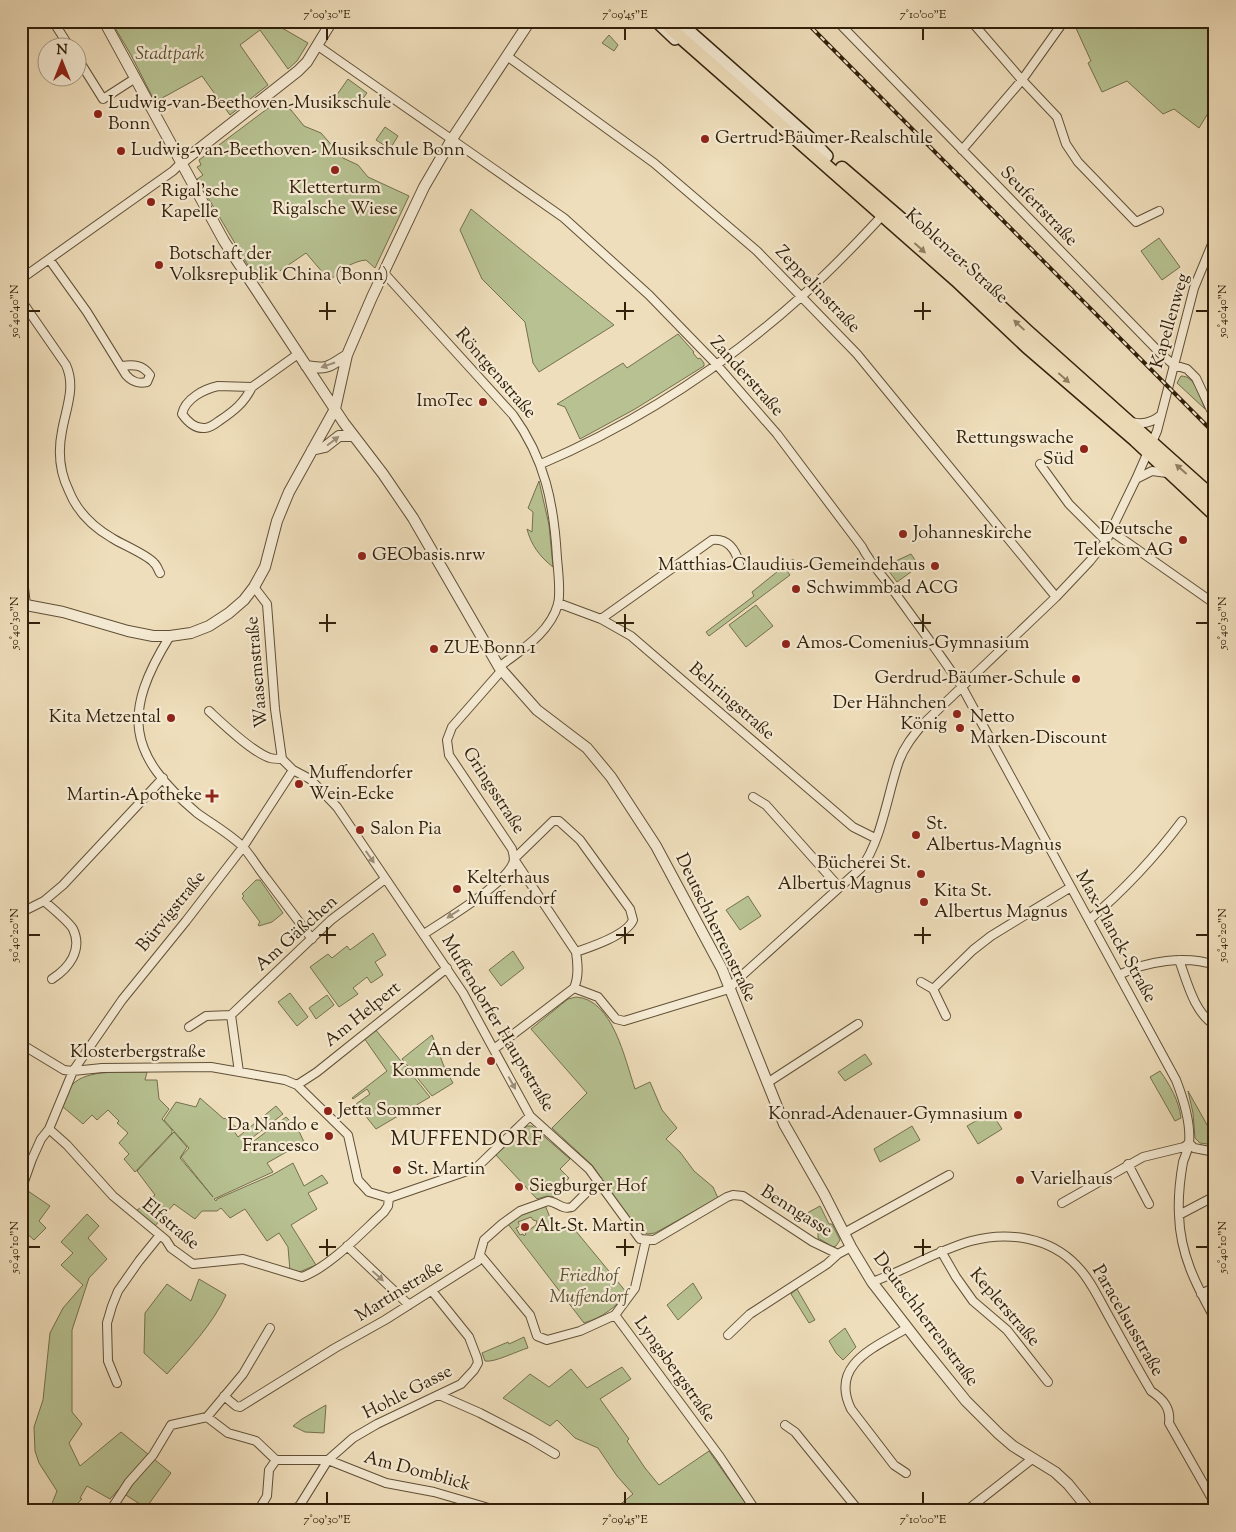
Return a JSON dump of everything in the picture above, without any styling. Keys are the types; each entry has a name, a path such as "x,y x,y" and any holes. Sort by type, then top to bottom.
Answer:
{"main road":[{"path":"656,21 672,25"},
{"name":"Koblenzer Straße","path":"672,25 890,214 972,280 1034,338 1130,422 1169,473 1215,514"},
{"name":"Koblenzer Straße","path":"890,214 1027,347 1213,498"}],"street":[{"path":"53,21 64,38"},
{"name":"Deutschherrenstraße","path":"104,21 224,241 353,436 393,488 413,518 500,668 537,710 587,748 611,776 656,846 722,969 784,1124 872,1282 966,1400 999,1434 1062,1478 1090,1511"},
{"path":"21,279 173,171 292,76 307,62 332,21"},
{"path":"21,580 24,588 24,605 63,612 128,631 153,636 191,633 209,626 229,613 254,587 265,567 277,521 289,492 335,409 347,355 424,187 452,139 530,21"},
{"name":"Seufertstraße","path":"836,21 1162,356 1174,365 1186,369 1196,378 1211,410 1215,413"},
{"path":"971,21 1022,80 1058,117 1066,144 1078,162 1136,222 1159,211"},
{"path":"962,150 1022,80 1064,21"},
{"name":"Zanderstraße","path":"318,46 564,218 649,294 717,365 800,464 962,687"},
{"name":"Zeppelinstraße","path":"506,56 614,133 685,188 757,250 857,354 1056,597"},
{"path":"88,75 103,99 134,79"},
{"path":"541,464 584,445 645,412 717,365 802,296 890,214"},
{"name":"Kapellenweg","path":"730,989 737,980 867,860 904,749 922,724 1056,597 1106,542 1150,448 1161,415 1194,288 1215,237"},
{"path":"49,259 122,366"},
{"name":"Röntgenstraße","path":"384,273 513,415 526,432 541,464 555,520 559,574 558,604 542,634 500,668"},
{"path":"21,300 66,365 70,374 71,393 61,434 60,450 64,479 69,493 80,511 99,529 154,562 160,573"},
{"path":"252,387 218,386 208,388 200,392 184,407 182,414 188,422 196,427 204,429 210,427 238,408 248,396 252,387 298,354"},
{"path":"306,366 324,368 347,355"},
{"path":"1130,422 1147,424 1161,415"},
{"path":"312,450 325,447 339,436 353,436"},
{"path":"1040,464 1069,504 1106,542"},
{"path":"1136,479 1152,471 1169,473"},
{"path":"1111,532 1215,604"},
{"path":"601,619 712,540 727,542 736,554 739,564"},
{"name":"Waasemstraße","path":"254,587 268,604 282,759"},
{"name":"Behringstraße","path":"558,604 601,619 631,636 846,821 875,838"},
{"path":"170,636 148,677 140,699 139,736 145,755 155,770 185,802 243,847 312,939"},
{"name":"Gringsstraße","path":"424,934 485,892 510,869 514,859 512,849 449,754 447,740 452,727 500,668"},
{"name":"Max-Planck-Straße","path":"962,687 1176,1080 1186,1108 1189,1143 1180,1177 1179,1215 1182,1245 1190,1273 1215,1319"},
{"path":"209,711 237,736 264,755 272,759 282,759"},
{"name":"Muffendorfer Hauptstraße","path":"282,759 293,770 310,779 337,807 463,993 530,1116 589,1169 640,1239 646,1240"},
{"name":"Bürvigstraße","path":"21,1190 32,1159 41,1139 49,1129 73,1071 122,1000 243,847 293,770"},
{"path":"28,909 44,902 81,867 163,778"},
{"path":"753,797 766,805 839,887"},
{"path":"494,1049 574,988 577,981 578,963 576,952 514,859 553,821 559,821 580,840 630,909 633,920 628,926 606,941 576,952"},
{"path":"1089,920 1108,904 1166,842 1182,821"},
{"name":"Am Gäßchen","path":"231,1015 331,920 385,879"},
{"path":"933,989 973,950 991,936 1071,887"},
{"path":"44,902 73,928 77,943 74,956 67,968 52,979"},
{"path":"1119,975 1133,968 1179,960 1200,961 1215,965"},
{"path":"1179,960 1196,1004 1215,1025"},
{"name":"Am Helpert","path":"297,1085 317,1072 447,968"},
{"path":"921,982 933,989 946,1016"},
{"path":"574,988 598,997 616,1019 624,1021 730,989"},
{"path":"189,1027 206,1016 231,1015 239,1072"},
{"path":"767,1083 858,1024"},
{"name":"Klosterbergstraße","path":"21,1044 64,1070 211,1067 285,1080 297,1085 341,1126 348,1135 358,1180 369,1192 389,1198"},
{"path":"389,1198 476,1168 530,1116"},
{"name":"Elfstraße","path":"49,1129 67,1145 113,1196 166,1240 171,1248 193,1264 243,1259 302,1277 312,1273 347,1246 384,1212 388,1206 389,1198"},
{"path":"1062,1203 1143,1157 1184,1147 1189,1143 1194,1148 1215,1152"},
{"path":"1128,1164 1149,1204"},
{"path":"844,1233 949,1175"},
{"name":"Martinstraße","path":"224,1396 240,1407 335,1348 410,1305 478,1261 484,1240 520,1211 548,1201 553,1201 562,1208 572,1207 598,1181"},
{"name":"Benngasse","path":"646,1240 654,1240 727,1197 743,1196 813,1242 838,1254 851,1247"},
{"path":"1179,1215 1215,1196"},
{"path":"117,1383 108,1361 107,1323 118,1291 160,1235"},
{"name":"Paracelsusstraße","path":"872,1282 941,1251 982,1239 1018,1237 1037,1240 1065,1255 1077,1266 1100,1300 1151,1391 1160,1398 1170,1414 1169,1423 1215,1504"},
{"name":"Lyngsbergstraße","path":"646,1240 635,1288 615,1315 720,1457 756,1511"},
{"path":"347,1246 410,1305"},
{"name":"Keplerstraße","path":"941,1251 973,1301 1007,1330 1048,1382"},
{"path":"728,1335 750,1314 827,1264 838,1254"},
{"path":"480,1255 530,1315 537,1336 541,1339 547,1340 580,1331 615,1315"},
{"path":"1201,1294 1215,1287"},
{"name":"Hohle Gasse","path":"293,1511 300,1505 328,1460 339,1449 377,1424 461,1384 478,1363 474,1346 469,1337 432,1291"},
{"path":"110,1511 129,1482 153,1455 171,1425 207,1417 243,1374 270,1328"},
{"path":"906,1473 894,1465 851,1409 846,1401 845,1390 847,1373 860,1357 907,1328"},
{"path":"439,1395 480,1413 555,1454"},
{"path":"207,1417 228,1433 256,1441 276,1460 328,1460"},
{"path":"785,1425 795,1432 859,1511"},
{"path":"966,1511 1032,1458"},
{"path":"258,1511 267,1496 269,1470 276,1460"},
{"name":"Am Domblick","path":"328,1460 386,1484 434,1492 499,1511"}],"green space":[{"name":"Stadtpark","path":"111,21 270,21 308,43 297,61 288,69 260,30 240,45 268,85 230,115 202,76 155,102"},
{"path":"1084,21 1215,21 1215,88 1207,92 1213,105 1199,128 1174,109 1163,114 1127,81 1102,92 1088,63 1091,61 1075,26"},
{"path":"609,35 618,45 614,51 602,43"},
{"path":"348,79 367,93 355,109 336,96"},
{"path":"275,103 291,110 304,126 321,133 343,158 358,165 368,177 409,196 375,268 366,260 356,262 346,267 330,281 306,253 262,283 249,267 197,179 203,175 197,167 201,165 199,160"},
{"path":"385,127 398,136 390,149 376,140"},
{"path":"471,209 614,325 539,372 533,363 525,322 482,279 460,230"},
{"path":"1159,238 1180,267 1162,280 1141,251"},
{"path":"678,334 698,359 700,358 704,366 635,409 580,439 565,407 557,404 623,363 627,368"},
{"path":"1181,376 1186,377 1194,384 1205,409 1177,383"},
{"path":"539,481 549,525 553,567 537,550 527,529 532,532 533,512 528,508"},
{"path":"911,554 919,566 897,582 885,566"},
{"path":"793,559 797,564 787,571 790,575 709,636 706,632 754,596 752,592"},
{"path":"756,605 773,626 746,647 729,625"},
{"path":"256,880 260,880 283,913 272,922 259,926 260,922 242,898 244,896 242,894"},
{"path":"748,896 761,916 740,930 726,910"},
{"path":"373,933 386,955 375,962 383,975 371,983 367,977 353,988 358,994 339,1007 310,967 328,954 332,958 347,946 350,950"},
{"path":"513,951 524,968 501,986 489,970"},
{"path":"290,993 308,1017 297,1026 278,1002"},
{"path":"327,995 334,1005 316,1019 309,1008"},
{"path":"576,997 589,1000 608,1019 622,1048 635,1089 650,1082 662,1110 677,1128 666,1139 680,1152 694,1171 713,1187 718,1198 655,1233 648,1234 637,1229 592,1165 552,1128 587,1093 531,1029 568,999"},
{"path":"375,1029 430,1097 376,1129 356,1104 370,1094 367,1089 352,1098 387,1071 364,1038"},
{"path":"432,1035 445,1069 453,1083 432,1096 402,1059"},
{"path":"865,1054 872,1064 845,1081 838,1072"},
{"path":"1160,1071 1171,1088 1178,1105 1181,1118 1175,1121 1150,1077"},
{"path":"107,1072 147,1072 145,1080 157,1080 159,1099 169,1109 162,1119 172,1130 172,1133 135,1172 124,1159 129,1154 119,1143 128,1133 117,1123 119,1121 108,1110 97,1120 92,1115 83,1124 62,1106 70,1087 87,1076"},
{"path":"1188,1091 1215,1139 1215,1145 1200,1143 1195,1138 1193,1113"},
{"path":"200,1098 237,1128 234,1131 238,1137 276,1106 283,1114 244,1144 246,1147 286,1117 298,1129 304,1142 267,1163 273,1172 214,1199 216,1201 293,1163 304,1186 322,1175 328,1183 308,1193 317,1209 291,1225 316,1265 297,1273 290,1271 288,1247 279,1233 267,1241 245,1209 230,1218 221,1208 217,1211 202,1211 195,1219 174,1204 154,1227 135,1212 155,1195 137,1171 174,1132 187,1147 180,1158 213,1197 181,1157 189,1148 164,1120 176,1102 196,1107"},
{"path":"991,1112 1002,1129 978,1144 967,1126"},
{"path":"527,1126 532,1126 570,1159 560,1169 569,1178 553,1197 547,1196 537,1199 495,1154"},
{"path":"912,1126 920,1140 880,1162 874,1149"},
{"path":"28,1191 50,1206 39,1221 46,1228 34,1240 22,1229"},
{"name":"Friedhof Muffendorf","path":"545,1205 553,1225 559,1232 570,1224 627,1293 608,1311 584,1323 508,1224 520,1214","holes":["531,1217 537,1221 536,1225 525,1233 524,1236 523,1234 520,1235 516,1228 520,1226 518,1222"]},
{"path":"820,1206 840,1240 836,1246 833,1247 818,1238 818,1231 798,1218"},
{"path":"87,1214 99,1226 88,1238 107,1259 89,1278 72,1330 72,1412 82,1424 69,1443 80,1466 121,1432 171,1473 146,1508 118,1490 110,1499 87,1486 80,1498 82,1499 70,1511 49,1511 57,1491 39,1463 35,1451 34,1427 43,1400 50,1333 63,1308 83,1285 61,1265 73,1253 61,1242"},
{"path":"199,1279 226,1295 207,1326 167,1374 144,1353 145,1313 167,1284 191,1301"},
{"path":"693,1283 702,1298 678,1320 667,1305"},
{"path":"797,1289 815,1320 809,1323 791,1294"},
{"path":"845,1328 856,1347 843,1360 829,1341"},
{"path":"524,1337 528,1348 500,1359 485,1361 482,1353"},
{"path":"622,1367 631,1379 600,1399 629,1439 627,1441 645,1468 659,1485 709,1451 751,1511 612,1511 633,1494 617,1476 598,1448 575,1438 557,1420 550,1426 503,1398 530,1374 549,1387 571,1369 587,1388"},
{"path":"326,1405 324,1433 305,1432 293,1426 302,1419"}],"railway":[{"path":"805,21 1215,434"}],"place":[{"name":"Ludwig-van-Beethoven-Musikschule Bonn","path":"98,114"},
{"name":"Gertrud-Bäumer-Realschule","path":"705,139"},
{"name":"Ludwig-van-Beethoven- Musikschule Bonn","path":"121,151"},
{"name":"Kletterturm Rigalsche Wiese","path":"335,170"},
{"name":"Rigal'sche Kapelle","path":"151,202"},
{"name":"Botschaft der Volksrepublik China (Bonn)","path":"159,265"},
{"name":"ImoTec","path":"483,402"},
{"name":"Rettungswache Süd","path":"1084,449"},
{"name":"Johanneskirche","path":"903,534"},
{"name":"Deutsche Telekom AG","path":"1183,540"},
{"name":"GEObasis.nrw","path":"362,556"},
{"name":"Matthias-Claudius-Gemeindehaus","path":"935,566"},
{"name":"Schwimmbad ACG","path":"796,589"},
{"name":"Amos-Comenius-Gymnasium","path":"786,644"},
{"name":"ZUE Bonn 1","path":"434,649"},
{"name":"Gerdrud-Bäumer-Schule","path":"1076,679"},
{"name":"Der Hähnchen König","path":"957,714"},
{"name":"Kita Metzental","path":"171,718"},
{"name":"Netto Marken-Discount","path":"960,728"},
{"name":"Muffendorfer Wein-Ecke","path":"299,784"},
{"name":"Martin-Apotheke","path":"212,796"},
{"name":"Salon Pia","path":"360,830"},
{"name":"St. Albertus-Magnus","path":"916,835"},
{"name":"Bücherei St. Albertus Magnus","path":"921,874"},
{"name":"Kelterhaus Muffendorf","path":"457,889"},
{"name":"Kita St. Albertus Magnus","path":"924,902"},
{"name":"An der Kommende","path":"491,1061"},
{"name":"Jetta Sommer","path":"328,1111"},
{"name":"Konrad-Adenauer-Gymnasium","path":"1018,1115"},
{"name":"Da Nando e Francesco","path":"329,1136"},
{"name":"St. Martin","path":"397,1170"},
{"name":"Varielhaus","path":"1020,1180"},
{"name":"Siegburger Hof","path":"519,1187"},
{"name":"Alt-St. Martin","path":"525,1227"}],"district":[{"name":"MUFFENDORF","path":"467,1140"}]}
